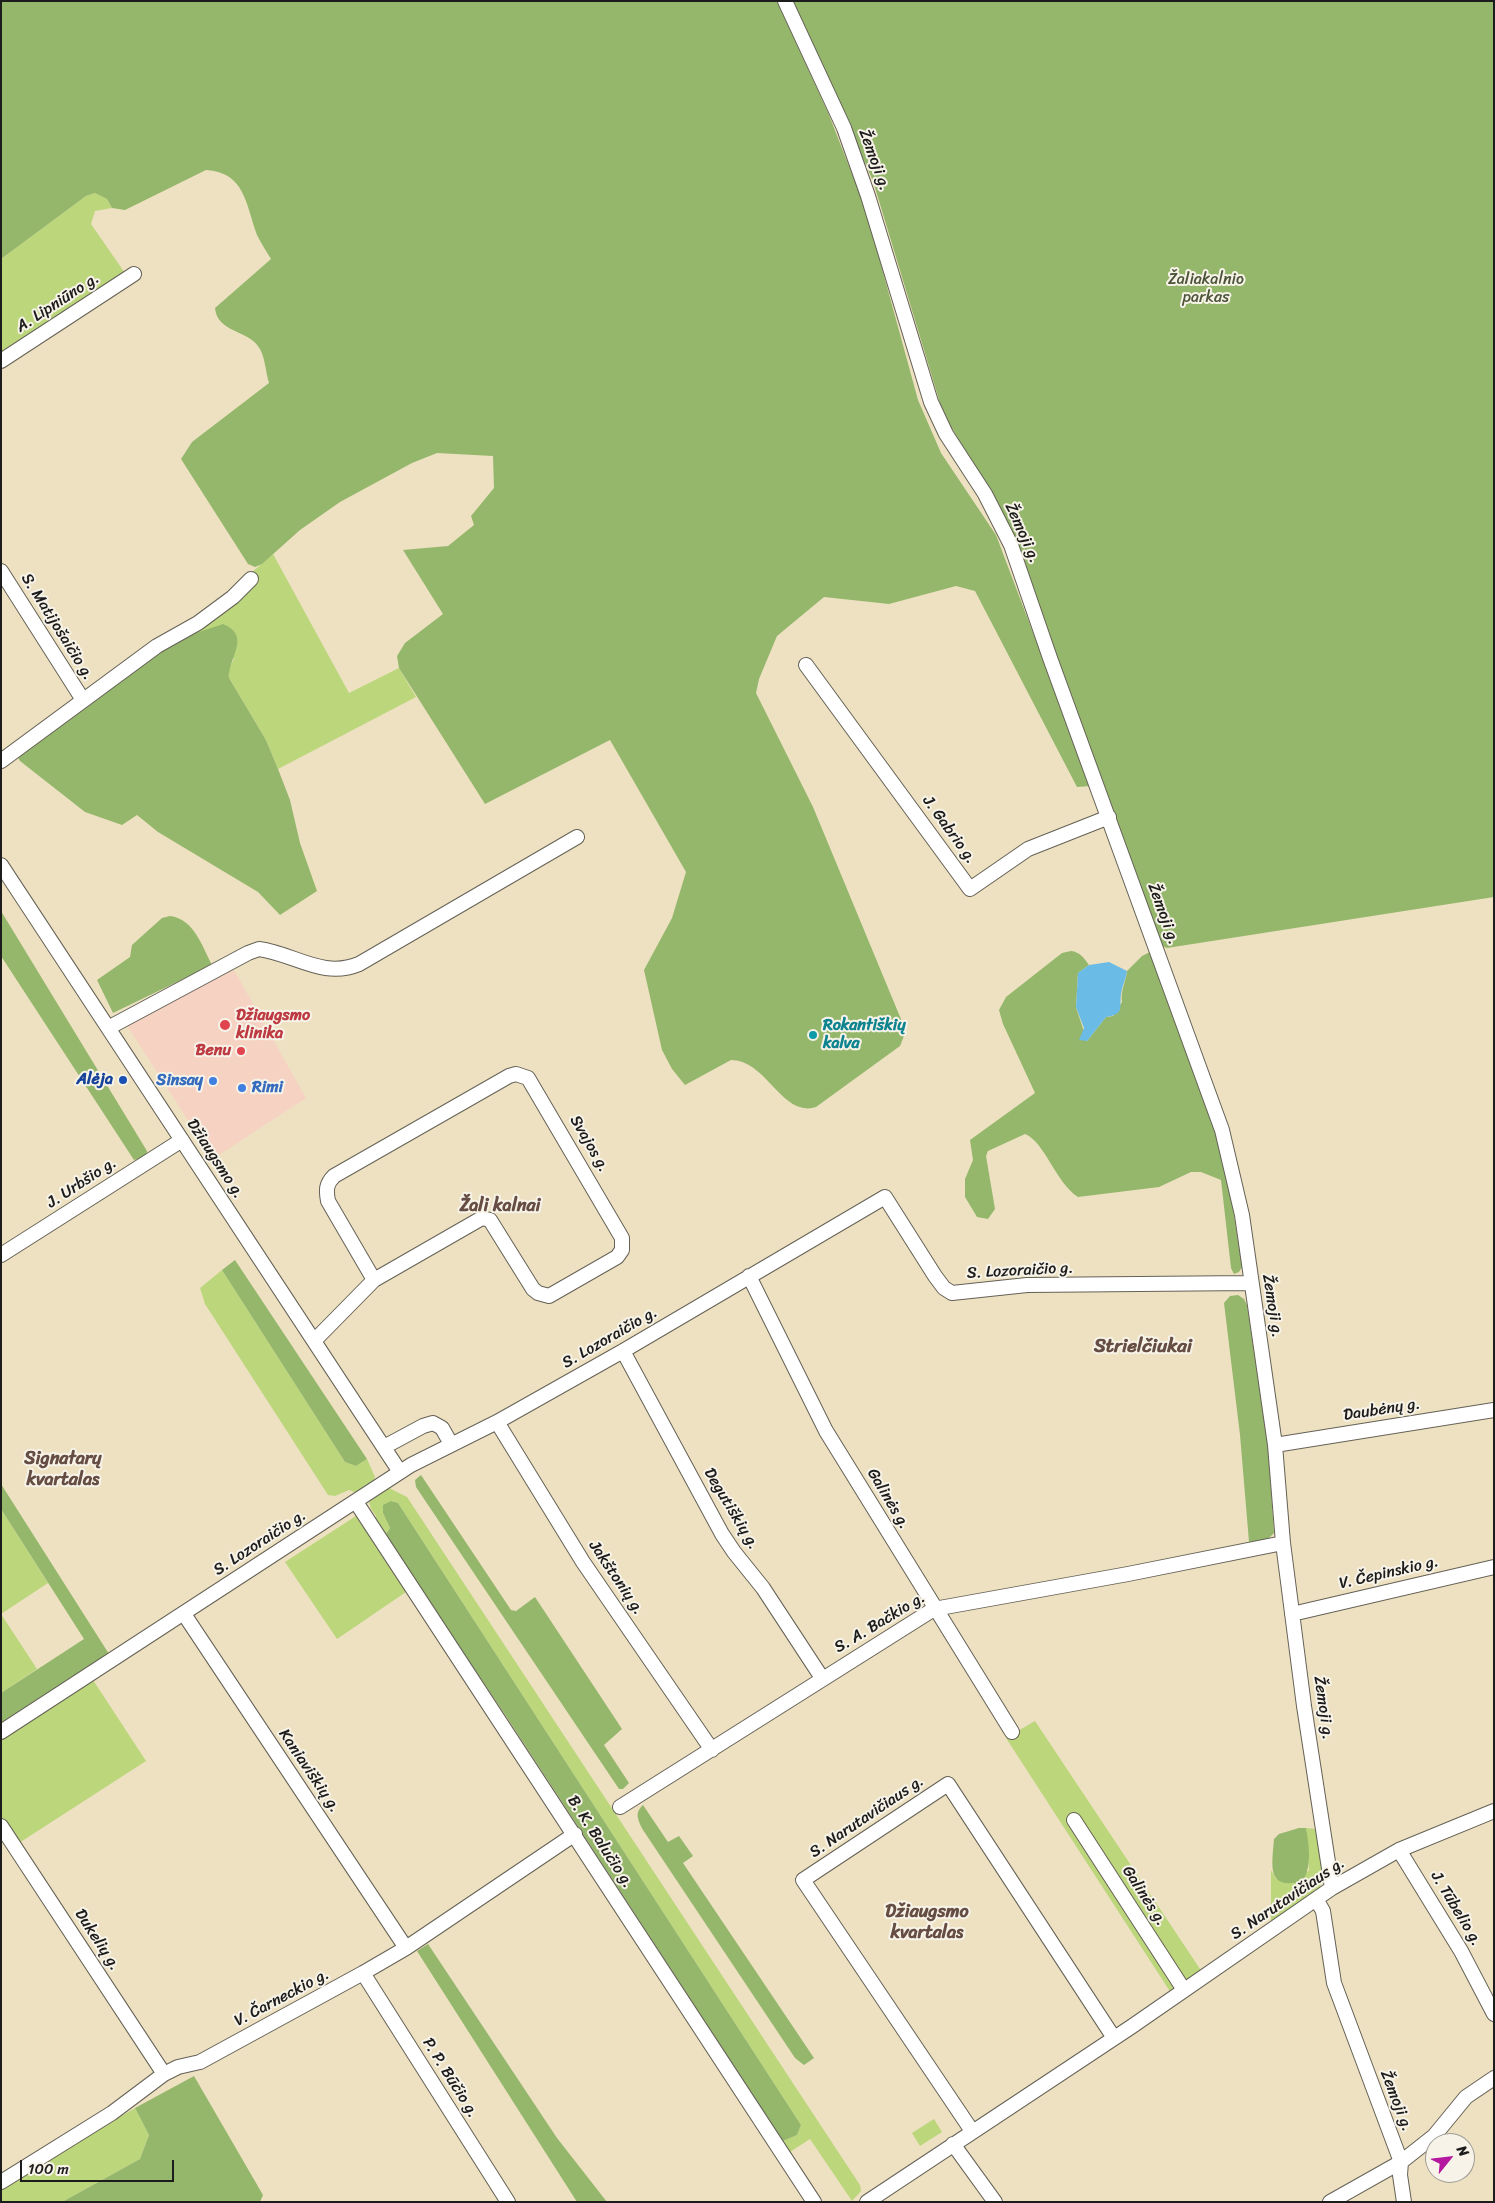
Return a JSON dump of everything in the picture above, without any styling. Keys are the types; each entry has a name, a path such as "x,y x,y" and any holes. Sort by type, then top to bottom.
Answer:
{"street":[{"name":"Žemoji g.","path":"785,1 844,128 862,177 875,214 931,402 946,434 985,494 1012,545 1050,658 1222,1130 1242,1216 1250,1283 1276,1446 1282,1542 1332,1888"},
{"name":"A. Lipniūno g.","path":"1,361 134,274"},
{"name":"S. Matijošaičio g.","path":"1,571 83,700"},
{"path":"1,761 157,646 198,623 233,598 251,579"},
{"name":"J. Gabrio g.","path":"806,666 970,889 1028,849 1108,817"},
{"path":"108,1028 248,952 260,949 326,969 346,969 359,964 577,837"},
{"name":"Džiaugsmo g.","path":"1,865 400,1472"},
{"name":"Svajos g.","path":"314,1341 374,1280 482,1218 490,1220 533,1290 544,1295 549,1296 617,1257 622,1250 622,1238 528,1078 516,1074 509,1076 334,1176 329,1181 326,1187 328,1201 374,1280"},
{"name":"J. Urbšio g.","path":"1,1255 182,1140"},
{"name":"S. Lozoraičio g.","path":"1,1732 400,1472 451,1444 497,1422 623,1351 885,1197 935,1276 944,1288 952,1293 1027,1285 1250,1283"},
{"name":"Galinės g.","path":"749,1276 826,1431 934,1609 1012,1732"},
{"name":"Degutiškių g.","path":"623,1351 722,1534 763,1588 822,1678"},
{"name":"Daubėnų g.","path":"1276,1446 1494,1410"},
{"name":"Jakštonių g.","path":"497,1422 578,1554 712,1750"},
{"path":"384,1447 423,1426 434,1423 442,1428 451,1444"},
{"name":"B. K. Balučio g.","path":"356,1502 814,2202"},
{"name":"S. A. Bačkio g.","path":"620,1807 934,1609 1128,1574 1282,1542"},
{"name":"V. Čepinskio g.","path":"1292,1614 1494,1566"},
{"name":"Kaniaviškių g.","path":"184,1614 406,1948"},
{"name":"S. Narutavičiaus g.","path":"972,2131 803,1880 948,1784 1114,2038"},
{"name":"S. Narutavičiaus g.","path":"875,2199 972,2131 1114,2038 1332,1888 1399,1850 1494,1811"},
{"name":"Galinės g.","path":"1074,1820 1184,1990"},
{"name":"Dukelių g.","path":"1,1826 164,2074"},
{"name":"V. Čarneckio g.","path":"1,2182 112,2113 164,2074 178,2067 200,2062 364,1973 406,1948 575,1834"},
{"name":"J. Tūbelio g.","path":"1399,1850 1461,1951 1494,2014"},
{"name":"Žemoji g.","path":"1316,1899 1323,1911 1334,1983 1401,2162 1400,2175 1404,2202"},
{"name":"P. P. Būčio g.","path":"364,1973 508,2202"},
{"path":"1330,2202 1401,2162 1434,2136 1466,2097 1494,2078"},
{"path":"953,2144 995,2202"}],"shaded area":[{"path":"234,970 306,1098 213,1159 126,1024"}],"green space":[{"path":"1,1 777,1 829,115 866,210 918,400 941,453 996,535 1091,786 1077,787 975,591 956,586 889,604 824,597 777,636 759,679 756,693 813,807 903,1024 904,1036 900,1046 816,1107 804,1108 793,1104 755,1069 744,1062 731,1060 685,1085 672,1069 662,1050 644,970 672,918 686,872 610,740 485,804 399,668 397,656 405,643 443,614 403,550 448,546 474,525 471,516 494,488 493,456 437,453 412,463 340,502 300,530 262,564 255,567 248,564 181,459 192,442 269,383 260,349 249,338 221,322 215,308 271,259 257,235 242,192 229,177 219,172 206,170 125,210 112,208 107,199 95,193 86,196 1,259"},
{"name":"Žaliakalnio parkas","path":"792,1 1494,1 1494,897 1167,948 1160,945 1011,528 943,413 873,181"},
{"path":"95,193 107,199 112,208 95,211 91,224 127,276 1,356 1,259 86,196"},
{"path":"273,554 349,693 399,668 416,697 278,769 266,740 229,678 229,668 234,659 178,639"},
{"path":"223,624 232,629 237,641 229,678 266,740 278,769 290,800 300,843 317,891 280,915 258,892 158,832 137,815 122,825 85,812 20,761 17,756 34,741 83,710 178,639"},
{"path":"1,911 147,1151 146,1157 134,1160 1,956"},
{"path":"170,916 185,922 191,928 201,942 212,965 113,1013 97,980 130,957 132,945 162,918"},
{"path":"1071,951 1079,954 1089,965 1078,973 1076,1007 1087,1041 1106,1017 1113,1016 1122,1002 1127,971 1142,956 1152,951 1216,1134 1230,1190 1242,1267 1239,1272 1234,1274 1231,1268 1221,1180 1201,1172 1191,1172 1159,1187 1078,1197 1063,1182 1038,1145 1025,1134 988,1151 986,1156 995,1209 988,1219 977,1217 965,1197 965,1179 973,1160 970,1140 1035,1093 1003,1024 999,1010 1006,997 1062,953"},
{"path":"235,1260 367,1459 356,1466 345,1462 222,1270"},
{"path":"222,1270 345,1462 356,1466 367,1459 375,1477 373,1483 357,1493 349,1490 335,1496 328,1495 205,1304 200,1288"},
{"path":"1238,1295 1244,1299 1247,1305 1268,1448 1274,1533 1268,1539 1249,1542 1240,1435 1224,1303 1230,1296"},
{"path":"421,1475 511,1610 516,1611 535,1597 622,1729 604,1745 629,1783 623,1789 619,1789 416,1487 415,1480"},
{"path":"1,1484 109,1654 1,1727 1,1693 84,1639 1,1509"},
{"path":"389,1488 407,1497 860,2185 861,2191 852,2201 810,2139 790,2152 783,2141 797,2135 801,2125 398,1503 391,1501 383,1513 390,1528 385,1536 374,1520 376,1516 369,1502"},
{"path":"391,1501 398,1503 801,2125 797,2135 783,2141 504,1713 385,1536 390,1528 383,1513 383,1505"},
{"path":"1,1509 48,1583 1,1614"},
{"path":"356,1516 406,1592 337,1639 285,1562"},
{"path":"1,1614 37,1669 1,1693"},
{"path":"93,1680 146,1761 19,1843 1,1817 1,1739"},
{"path":"1035,1721 1202,1972 1171,1993 1006,1738"},
{"path":"643,1805 668,1842 679,1836 693,1856 683,1863 814,2058 804,2065 795,2058 643,1830 638,1820 638,1811"},
{"path":"1299,1828 1306,1828 1309,1848 1308,1869 1303,1881 1283,1882 1277,1879 1274,1874 1272,1858 1274,1839 1279,1834"},
{"path":"1306,1828 1317,1829 1323,1881 1318,1890 1271,1923 1271,1870 1276,1879 1309,1871"},
{"path":"428,1944 557,2138 607,2202 577,2202 417,1951"},
{"path":"194,2076 263,2195 260,2202 62,2202 140,2159 149,2135 135,2108"},
{"path":"135,2108 149,2135 140,2159 62,2202 1,2202 1,2188"},
{"path":"934,2119 942,2132 920,2146 912,2133"}],"water":[{"path":"1109,962 1127,971 1120,1010 1112,1016 1106,1017 1087,1041 1079,1040 1084,1028 1076,1007 1078,973 1089,965"}],"place":[{"name":"Džiaugsmo klinika","path":"225,1025"},
{"name":"Rokantiškių kalva","path":"813,1035"},
{"name":"Benu","path":"241,1051"},
{"name":"Alėja","path":"123,1080"},
{"name":"Sinsay","path":"213,1081"},
{"name":"Rimi","path":"242,1088"}],"district":[{"name":"Žali kalnai","path":"500,1206"},
{"name":"Strielčiukai","path":"1143,1347"},
{"name":"Signatarų kvartalas","path":"63,1469"},
{"name":"Džiaugsmo kvartalas","path":"927,1922"}]}
